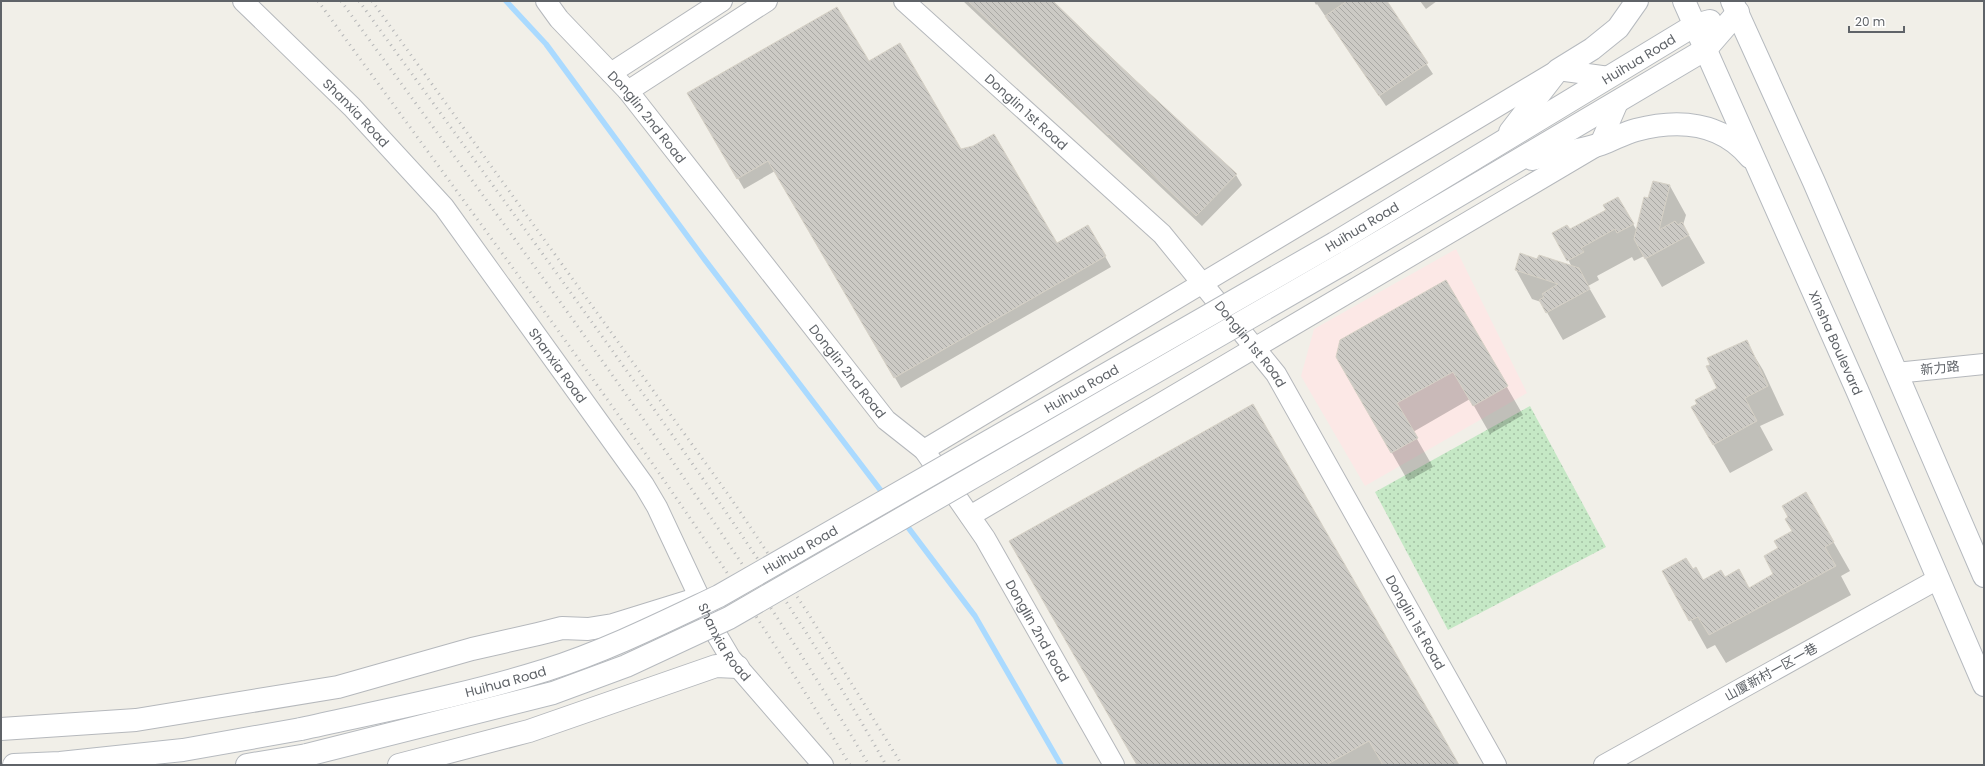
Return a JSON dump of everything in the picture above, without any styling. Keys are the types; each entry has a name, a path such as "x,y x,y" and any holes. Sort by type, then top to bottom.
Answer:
{"main road":[{"path":"1502,142 1558,70 1592,50 1618,28 1637,1"},
{"name":"Xinsha Boulevard","path":"1684,1 1758,166 1984,686"},
{"path":"1735,7 1814,182 1984,576"},
{"name":"Huihua Road","path":"14,765 60,763 184,750 301,729 466,691 538,672 623,642 719,596 1335,243 1695,25 1735,7"},
{"name":"Huihua Road","path":"247,765 307,754 552,692 626,666 729,618 1346,262 1706,49 1735,7"},
{"path":"1514,163 1600,144 1634,131 1666,124 1697,125 1721,133 1742,147 1758,166"},
{"path":"1,729 136,720 338,687 472,649 562,628 588,629 614,625 700,598"},
{"path":"399,765 529,731 716,666 738,667"}],"street":[{"name":"Shanxia Road","path":"243,1 352,107 444,207 644,485 657,507 718,637 738,667 807,745 822,765"},
{"name":"Donglin 2nd Road","path":"546,1 559,19 628,91 886,420 924,450 985,538 1114,765"},
{"path":"611,73 722,1"},
{"path":"628,91 767,1"},
{"name":"Donglin 1st Road","path":"904,1 1162,234 1276,374 1496,765"},
{"path":"924,450 1558,70 1609,77"},
{"path":"970,516 1600,144 1620,100"},
{"name":"新力路","path":"1896,373 1984,364"},
{"name":"山厦新村一区一巷","path":"1604,765 1938,579"}],"shaded area":[{"path":"1456,249 1527,393 1365,486 1301,376 1314,329"}],"green space":[{"path":"1530,406 1606,547 1448,630 1375,492"}],"building":[{"path":"968,1 1053,1 1124,70 1237,174 1196,216 1109,134 1108,135"},
{"path":"1347,1 1387,1 1428,63 1379,96 1325,16"},
{"path":"837,7 869,61 900,43 961,149 973,146 994,134 1057,243 1088,225 1106,256 894,378 768,161 737,179 687,93"},
{"path":"1653,181 1670,185 1659,230 1675,221 1678,225 1682,222 1689,235 1645,259 1634,239 1644,197 1648,198"},
{"path":"1618,197 1634,224 1617,233 1615,229 1581,248 1584,252 1567,261 1552,233 1567,225 1570,229 1606,210 1603,205"},
{"path":"1520,253 1537,259 1539,255 1579,268 1590,289 1546,313 1539,300 1544,297 1542,294 1558,284 1515,270"},
{"path":"1446,280 1508,386 1473,406 1453,372 1397,403 1418,438 1391,453 1336,357 1340,340"},
{"path":"1747,340 1768,386 1745,398 1757,421 1713,445 1691,407 1697,404 1695,400 1717,388 1706,366 1710,365 1707,358"},
{"path":"1253,404 1459,765 1383,765 1369,741 1326,765 1137,765 1071,650 1009,541"},
{"path":"1806,492 1834,542 1825,547 1836,566 1709,635 1698,617 1689,621 1662,571 1686,558 1693,569 1696,567 1703,580 1721,570 1725,577 1739,569 1749,588 1773,574 1764,556 1778,548 1774,541 1792,531 1785,519 1788,517 1782,506"}],"waterway":[{"path":"506,1 546,44 705,260 885,496"},
{"path":"904,522 975,616 1061,765"}],"railway":[{"path":"318,1 524,283 659,473 725,569 850,765"},
{"path":"341,1 546,282 680,472 808,666 869,765"},
{"path":"359,1 595,327 729,517 810,639 886,765"},
{"path":"372,1 730,497 806,610 902,765"}]}
